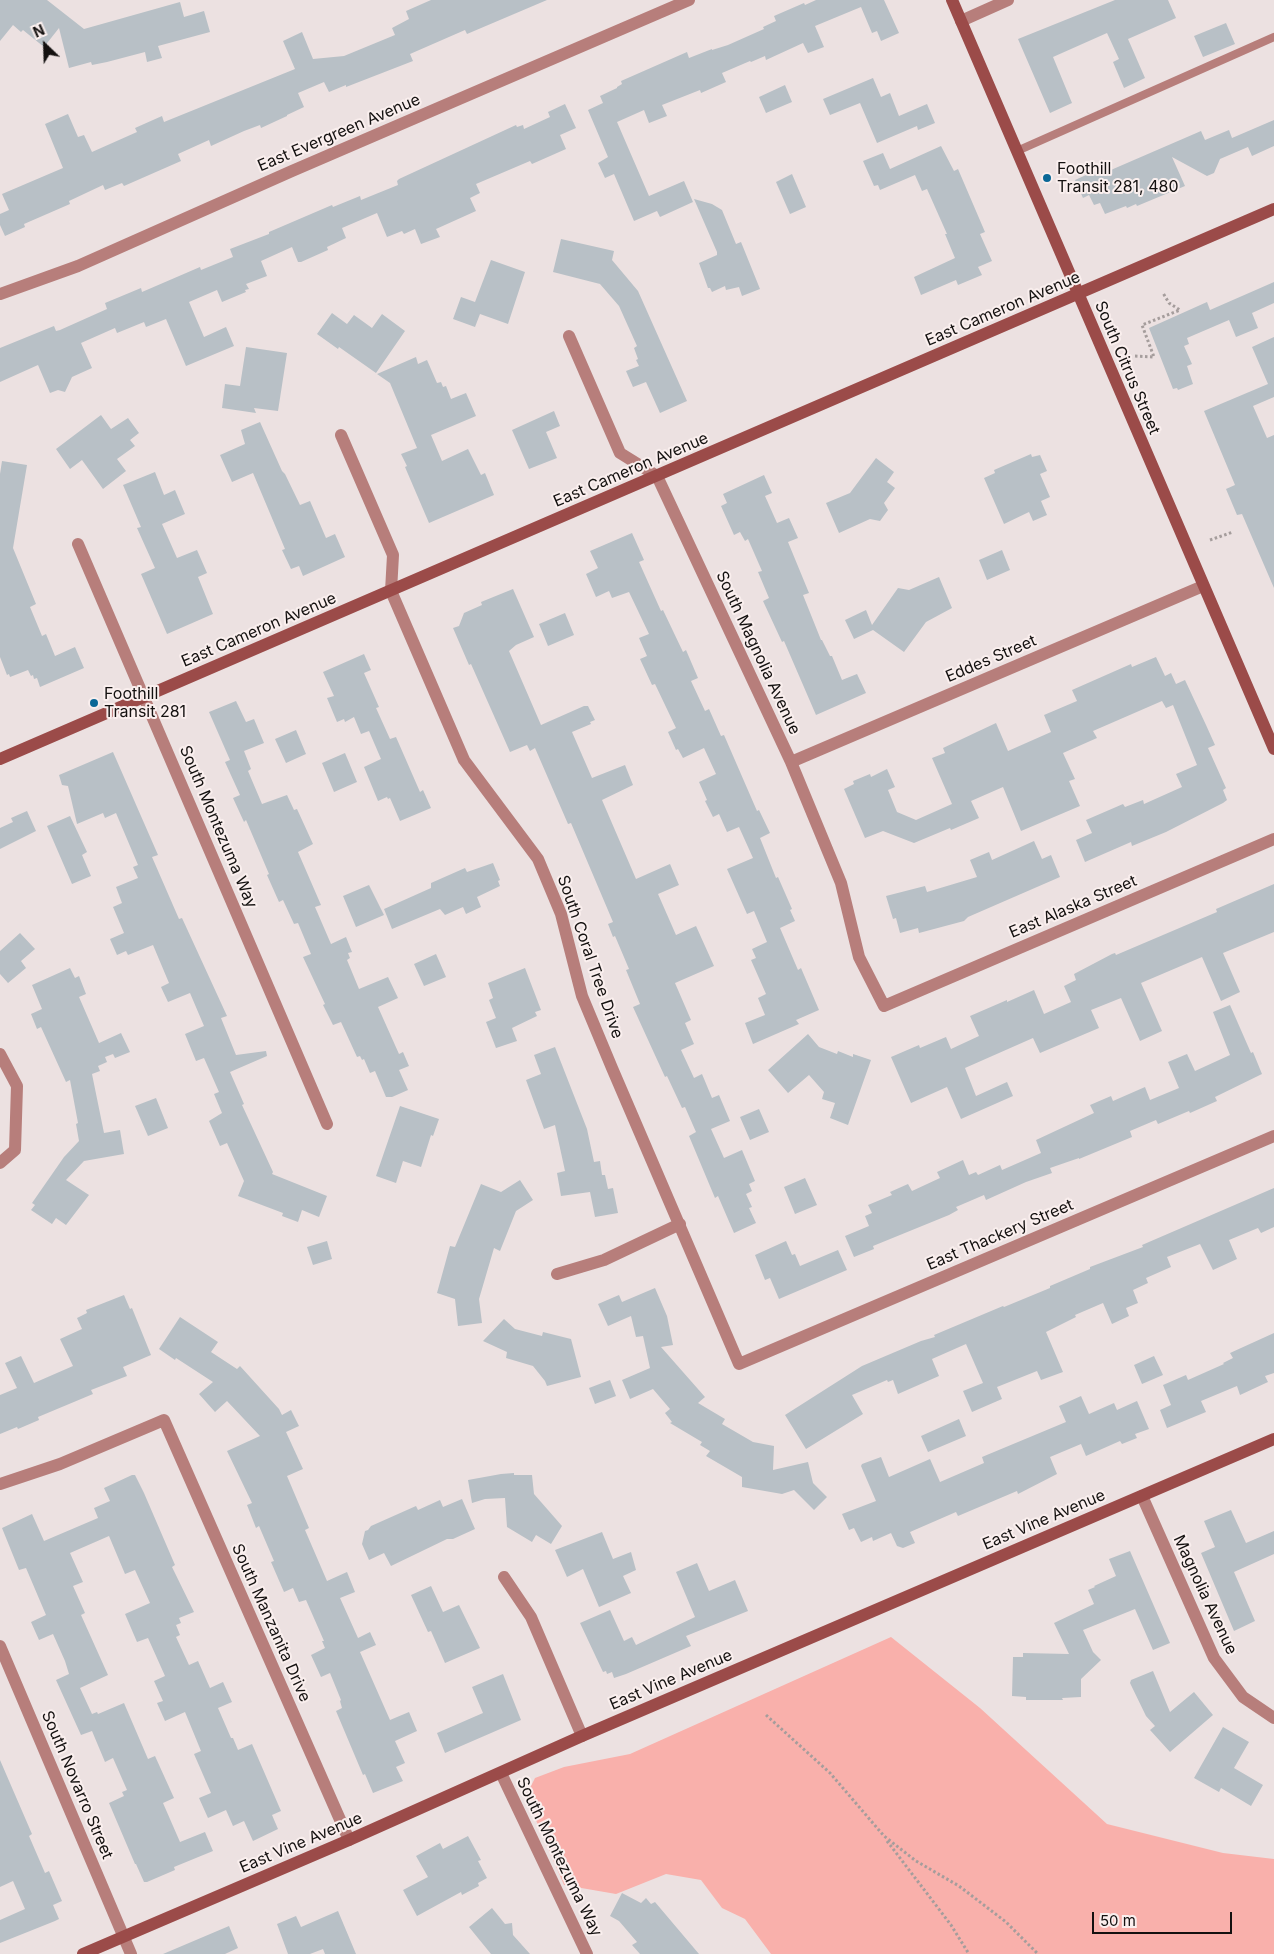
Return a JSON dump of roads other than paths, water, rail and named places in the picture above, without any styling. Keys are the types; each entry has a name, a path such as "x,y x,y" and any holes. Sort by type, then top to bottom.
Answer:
{"street":[{"name":"East Evergreen Avenue","path":"0,294 78,266 292,171 689,0"},
{"name":"South Citrus Street","path":"952,0 1274,749"},
{"path":"961,20 1008,0"},
{"name":"East Cameron Avenue","path":"0,759 1274,209"},
{"path":"569,336 620,453 657,476"},
{"name":"South Coral Tree Drive","path":"341,435 393,555 391,591 464,760 538,859 561,914 582,996 739,1364"},
{"name":"South Magnolia Avenue","path":"657,476 791,762 841,883 859,957 884,1006"},
{"name":"South Montezuma Way","path":"78,544 327,1124"},
{"name":"Eddes Street","path":"791,762 1203,586"},
{"name":"East Alaska Street","path":"884,1006 1274,839"},
{"path":"0,1054 17,1086 15,1150 0,1163"},
{"name":"East Thackery Street","path":"739,1364 1274,1136"},
{"path":"557,1274 604,1260 680,1224"},
{"name":"South Manzanita Drive","path":"0,1484 60,1464 164,1420 349,1840"},
{"name":"East Vine Avenue","path":"83,1954 349,1840 582,1736 1274,1439"},
{"name":"Magnolia Avenue","path":"1142,1496 1214,1658 1243,1697 1274,1718"},
{"path":"504,1577 531,1617 582,1736"},
{"name":"South Novarro Street","path":"0,1646 131,1954"},
{"name":"South Montezuma Way","path":"501,1773 587,1954"}],"lane":[{"path":"1017,151 1274,37"}],"place":[{"name":"Foothill Transit 281, 480","path":"1047,178"},
{"name":"Foothill Transit 281","path":"94,703"}]}
